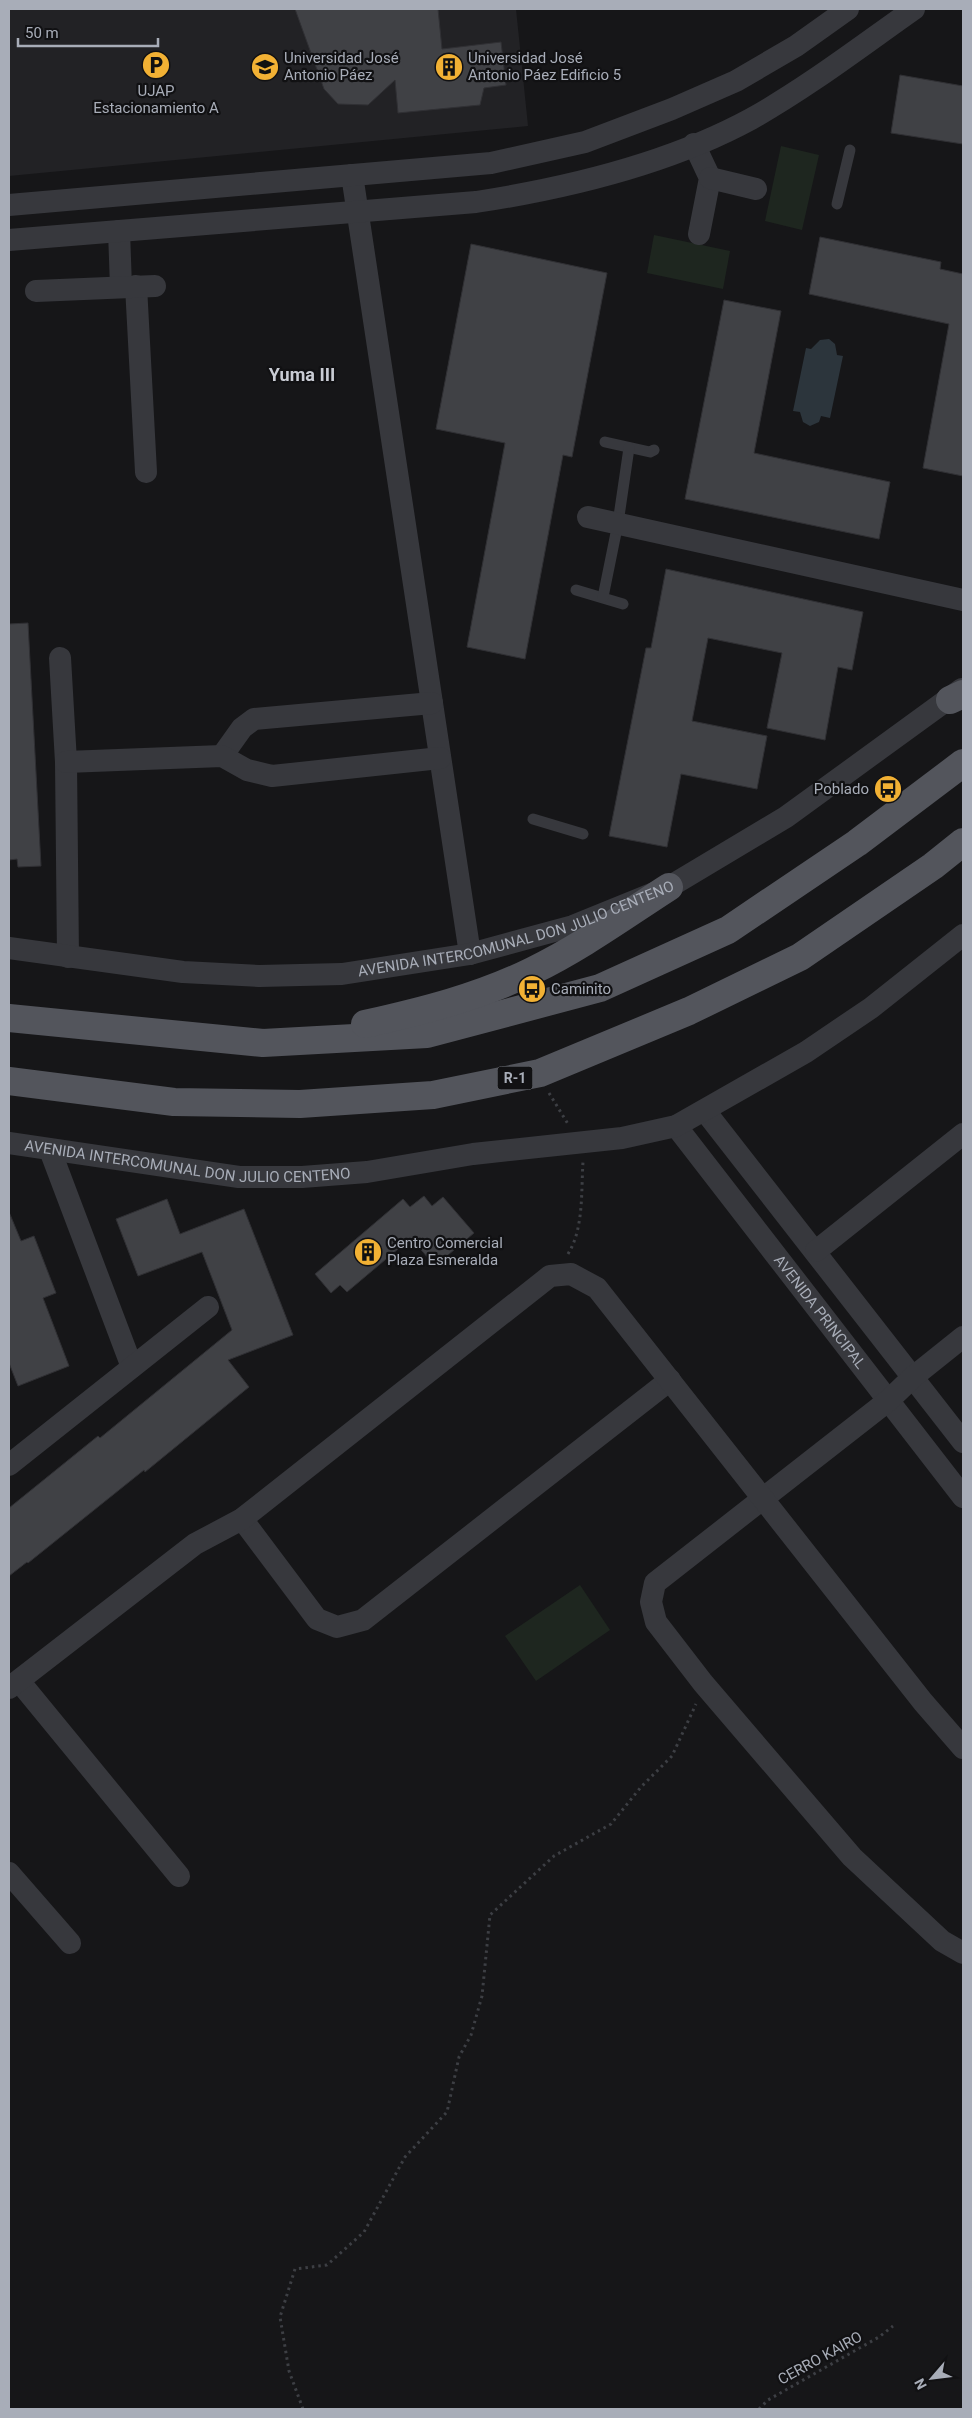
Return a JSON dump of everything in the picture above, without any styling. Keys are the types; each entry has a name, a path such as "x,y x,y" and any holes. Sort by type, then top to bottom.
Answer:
{"main road":[{"path":"9,1018 263,1043 427,1034 600,988 728,930 857,843 963,762"},
{"name":"R-1","path":"9,1081 174,1102 300,1104 433,1095 540,1074 690,1010 800,957 933,866 963,842"},
{"path":"281,1041 435,1008 489,990 562,956 669,887"}],"street":[{"path":"9,205 490,163 585,142 672,108 736,80 796,46 848,9"},
{"path":"9,240 476,202 531,194 605,176 694,144 749,120 814,81 914,9"},
{"path":"694,144 710,178 699,234"},
{"path":"352,176 470,954"},
{"path":"710,178 756,189"},
{"path":"119,231 137,286 146,472"},
{"path":"36,291 137,286"},
{"path":"588,517 963,600"},
{"path":"60,658 66,762 68,957"},
{"name":"AVENIDA INTERCOMUNAL DON JULIO CENTENO","path":"9,948 183,972 259,976 342,974 470,954 573,926 669,887 786,817 959,694"},
{"path":"222,756 242,728 254,719 432,703"},
{"path":"66,762 222,756 248,770 272,776 440,758"},
{"name":"AVENIDA INTERCOMUNAL DON JULIO CENTENO","path":"9,1143 238,1177 302,1177 367,1172 473,1154 581,1151 622,1138 676,1126 706,1111 806,1052 871,1008 963,935"},
{"path":"706,1111 963,1442"},
{"name":"AVENIDA PRINCIPAL","path":"676,1126 963,1497"},
{"path":"816,1251 963,1134"},
{"path":"50,1150 132,1367"},
{"path":"179,1876 14,1684 195,1544 242,1519 550,1276 571,1274 597,1288 923,1702 963,1748"},
{"path":"9,1465 208,1307"},
{"path":"963,1337 912,1377 888,1400 655,1583 651,1602 656,1622 703,1683 852,1857 942,1941 963,1953"},
{"path":"242,1519 317,1619 337,1628 363,1620 670,1380"},
{"path":"9,1873 70,1943"}],"lane":[{"path":"837,204 850,150"},
{"path":"605,442 650,452 654,450"},
{"path":"604,597 618,523 629,448"},
{"path":"576,590 623,604"},
{"path":"533,819 583,834"}],"path":[{"path":"540,1074 552,1100 581,1151 579,1222 575,1243 564,1261 550,1276"},
{"path":"303,2409 289,2372 280,2316 295,2269 327,2266 364,2232 405,2158 447,2112 459,2056 471,2035 482,1996 490,1915 554,1856 610,1824 641,1786 672,1756 690,1719 703,1683"},
{"name":"CERRO KAIRO","path":"759,2409 768,2400 879,2337 892,2326"}],"shaded area":[{"name":"Universidad José Antonio Páez","path":"9,9 516,9 528,126 9,176"},
{"path":"781,146 819,155 802,230 765,221"},
{"path":"654,235 730,251 723,289 647,273"},
{"path":"829,339 835,344 837,355 843,356 830,418 821,416 819,422 810,426 803,422 800,412 793,411 806,348 811,349 820,340"},
{"path":"580,1585 610,1630 536,1681 505,1636"}],"building":[{"path":"295,9 438,9 442,49 501,42 506,85 484,88 480,105 398,113 395,80 368,105 338,104 324,89"},
{"path":"900,75 963,86 963,144 891,133"},
{"path":"820,237 941,262 940,269 963,274 963,476 923,468 949,324 809,294"},
{"path":"471,244 607,273 572,457 563,455 525,659 467,647 505,443 436,429"},
{"path":"724,300 781,311 754,453 890,482 879,539 685,499"},
{"path":"666,569 863,612 852,670 838,667 825,740 767,728 782,653 708,638 692,721 767,736 757,789 681,774 667,847 609,836 646,648 651,648"},
{"path":"28,623 41,866 18,867 17,859 9,860 9,624"},
{"name":"Centro Comercial Plaza Esmeralda","path":"424,1196 432,1206 443,1197 474,1233 435,1266 411,1238 347,1292 340,1285 331,1293 315,1274 403,1199 410,1207"},
{"path":"167,1199 180,1234 244,1209 293,1335 228,1360 249,1387 145,1472 144,1470 28,1563 9,1576 9,1508 98,1436 100,1438 232,1330 202,1252 138,1276 116,1219"},
{"path":"9,1212 21,1241 34,1236 56,1293 43,1298 69,1366 18,1386 9,1363"}],"place":[{"name":"UJAP Estacionamiento A","path":"156,65"},
{"name":"Universidad José Antonio Páez","path":"265,67"},
{"name":"Universidad José Antonio Páez Edificio 5","path":"449,67"},
{"name":"Poblado","path":"888,789"},
{"name":"Caminito","path":"532,989"},
{"name":"Centro Comercial Plaza Esmeralda","path":"368,1252"}],"district":[{"name":"Yuma III","path":"302,374"}]}
